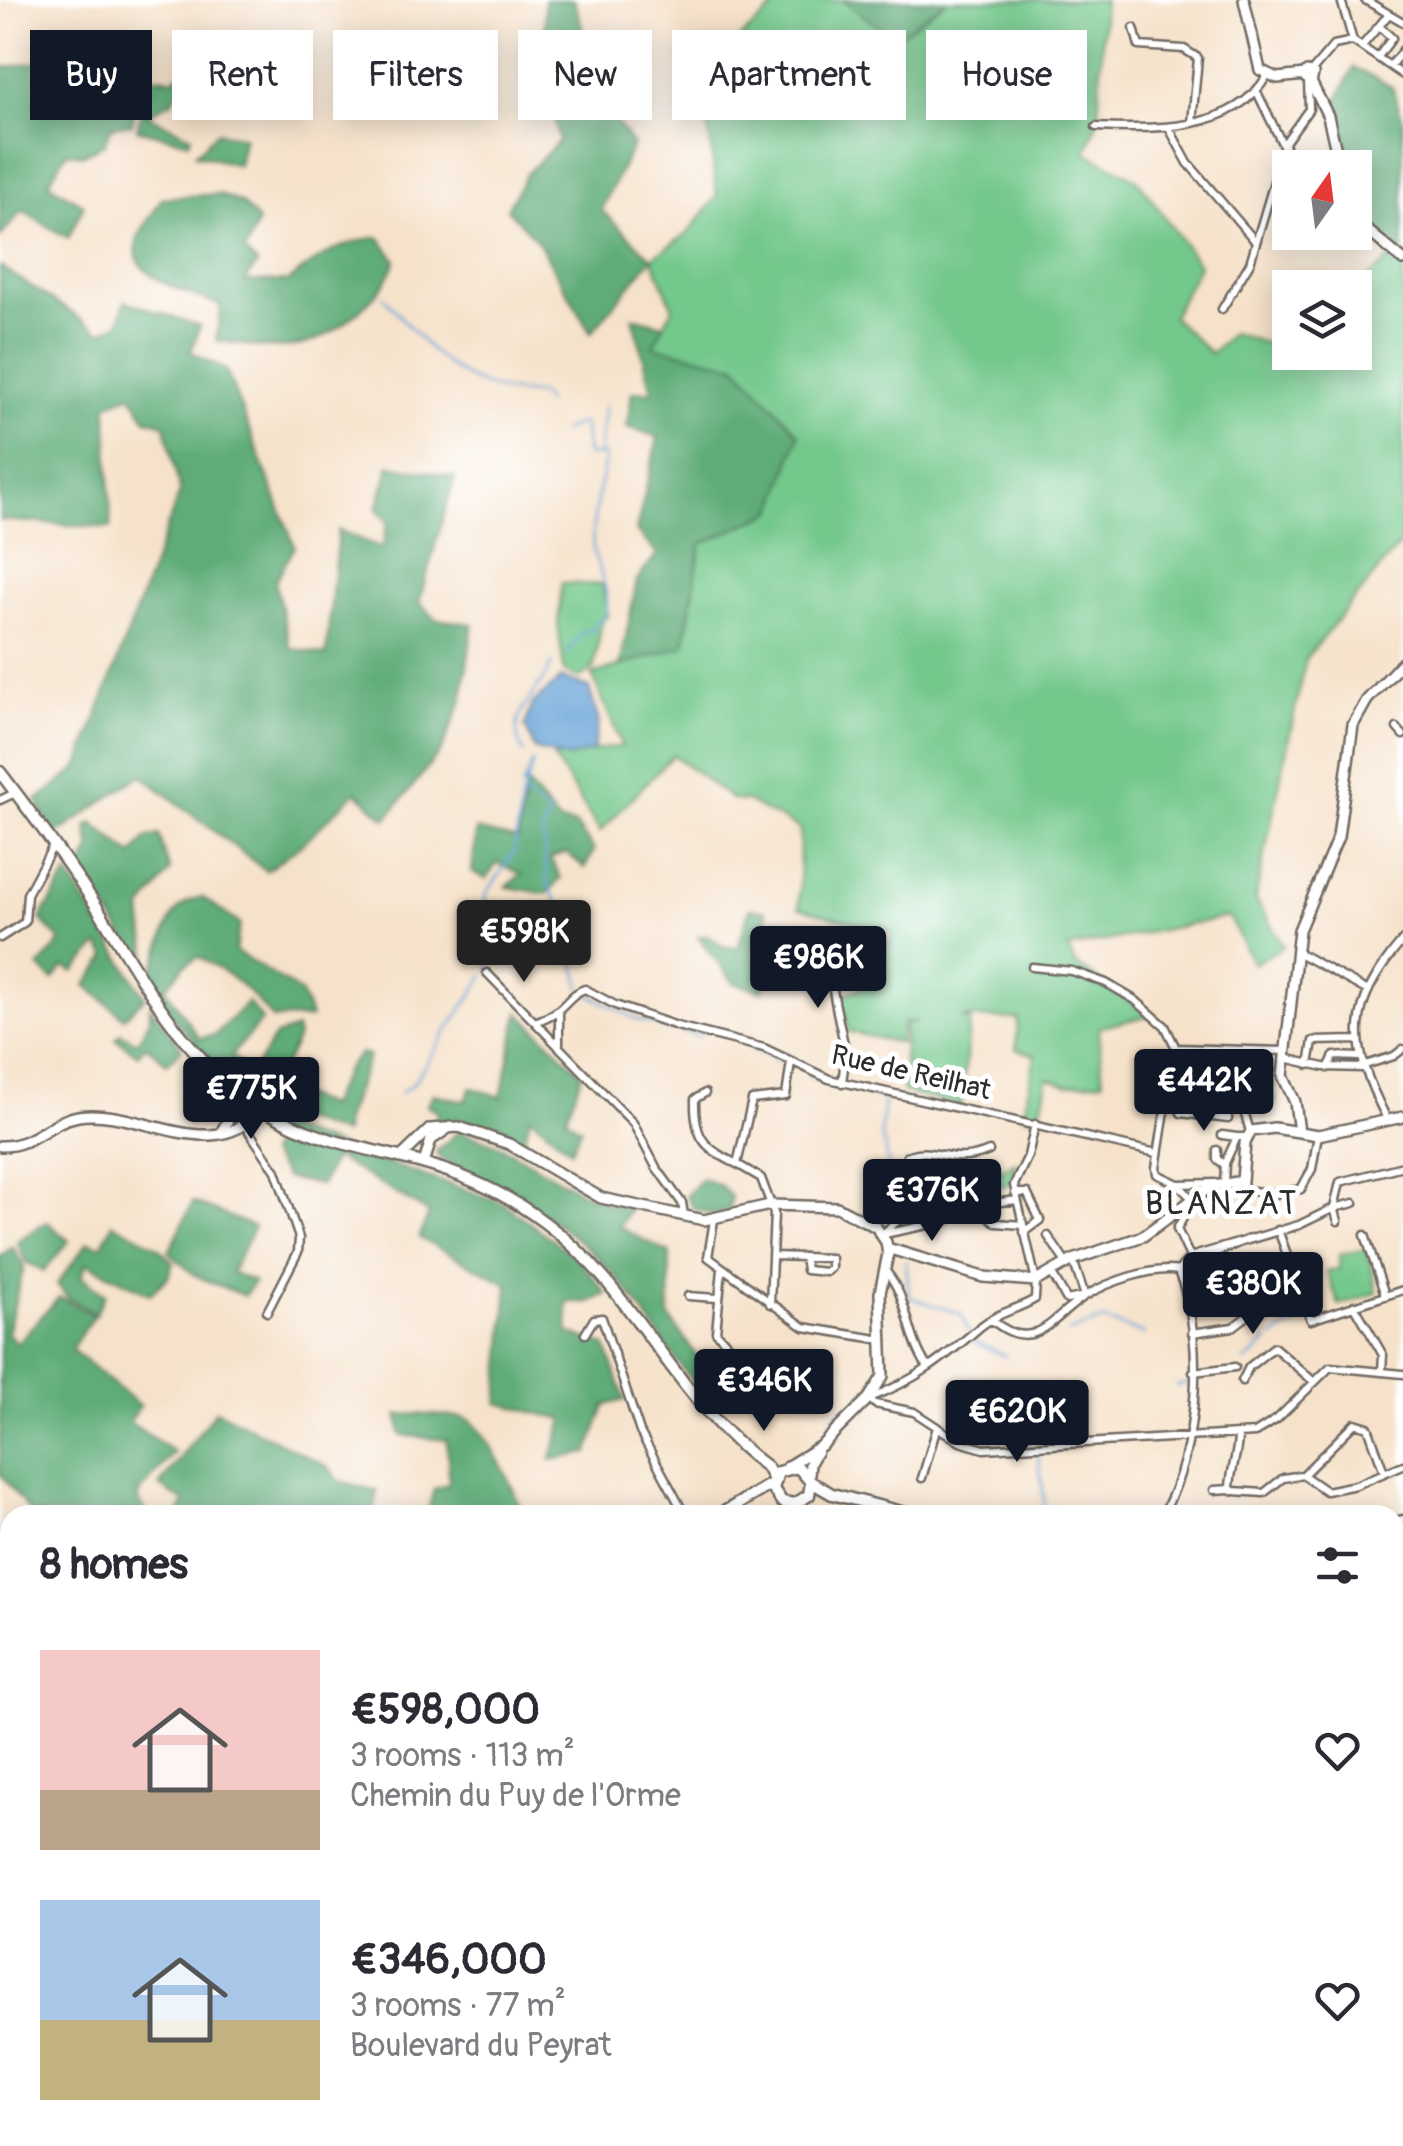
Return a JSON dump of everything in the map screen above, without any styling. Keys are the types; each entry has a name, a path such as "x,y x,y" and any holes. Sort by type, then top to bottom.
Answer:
{"main road":[{"path":"0,772 54,844 168,1022 242,1094 262,1108 322,1136 424,1164 511,1201 573,1246 618,1294 675,1374 725,1431 767,1467 778,1499"},
{"path":"725,1431 786,1467 798,1467 810,1479 840,1496 875,1505"},
{"path":"739,1505 786,1467"},
{"path":"806,1498 810,1479"},
{"path":"743,1503 778,1499 794,1504 823,1496 854,1505"}],"street":[{"path":"1244,0 1258,66 1267,76 1309,77"},
{"path":"1341,0 1353,41"},
{"path":"1366,0 1403,22"},
{"path":"1362,46 1389,14"},
{"path":"1378,58 1392,38 1380,26"},
{"path":"1134,28 1139,46 1195,53 1199,64 1193,83 1192,123"},
{"path":"1222,310 1250,263 1283,149 1310,108 1309,77 1334,45 1353,41 1402,72"},
{"path":"1390,66 1403,50"},
{"path":"1096,127 1169,128 1192,123 1256,90 1267,76"},
{"path":"1309,77 1328,116 1336,150"},
{"path":"1256,90 1283,149"},
{"path":"1169,128 1188,163 1256,242"},
{"path":"1372,235 1403,260"},
{"path":"1299,1132 1295,1102 1282,1076 1302,920 1338,837 1353,725 1367,700 1403,662"},
{"path":"1397,728 1403,736"},
{"path":"0,800 16,793"},
{"path":"0,938 25,922 28,894 54,844"},
{"path":"1387,1120 1358,1057 1357,1040 1368,991 1403,940"},
{"path":"1296,952 1368,991"},
{"path":"1393,952 1403,958"},
{"path":"836,955 831,965 845,1046 842,1083"},
{"path":"1032,967 1072,971 1124,993 1154,1014 1176,1048 1176,1101 1181,1114 1228,1119 1228,1108"},
{"path":"487,973 634,1123 656,1167 690,1217"},
{"name":"Rue de Reilhat","path":"560,1014 582,989 632,1012 734,1037 842,1083 1157,1153"},
{"path":"537,1021 560,1014 560,1045"},
{"path":"1309,1065 1313,1040 1357,1040"},
{"path":"1176,1048 1285,1054 1309,1065 1328,1068 1362,1067 1403,1049"},
{"path":"1328,1068 1334,1056 1358,1057"},
{"path":"737,1164 752,1100 786,1096 791,1062"},
{"path":"215,1135 226,1128 242,1094"},
{"path":"704,1094 696,1099 697,1133 712,1152 761,1178 775,1219 770,1304"},
{"path":"1193,1200 1178,1184 1157,1174 1165,1112 1176,1101 1202,1097 1228,1108 1245,1109 1242,1182 1246,1190 1274,1194 1304,1187 1318,1135"},
{"path":"0,1146 28,1142 84,1116 215,1135 245,1124 262,1108"},
{"path":"235,1110 280,1180 300,1241 266,1312"},
{"path":"1222,1135 1318,1135 1403,1117"},
{"path":"869,1398 914,1380 926,1366 958,1350 992,1320 1035,1299 1036,1281 1017,1200 1016,1174 1028,1156 1035,1124"},
{"path":"424,1164 431,1140 452,1126"},
{"path":"401,1158 430,1129 452,1126 509,1144 589,1194 714,1220 770,1205 847,1210 882,1234 888,1248 880,1293 886,1368 869,1398 822,1445 810,1463 810,1479"},
{"path":"888,1248 983,1276 1036,1281 1070,1262 1142,1236 1220,1183 1224,1164 1245,1135"},
{"path":"1217,1150 1217,1159 1224,1164"},
{"path":"882,1234 904,1216 900,1174 907,1156 918,1152 967,1161 988,1151"},
{"path":"1338,1220 1334,1208 1340,1182 1403,1166"},
{"path":"1178,1184 1242,1182"},
{"path":"882,1234 942,1222 976,1205 1017,1200 1027,1194 1029,1205 1040,1220 1023,1228 996,1223 976,1205"},
{"path":"1017,1200 1029,1205"},
{"path":"1190,1257 1177,1229 1193,1200"},
{"path":"1170,1505 1190,1438 1192,1333 1180,1274 1190,1257 1252,1236 1298,1226 1354,1203"},
{"path":"714,1220 706,1254 770,1304 816,1332 883,1340"},
{"path":"1278,1229 1311,1320 1403,1290"},
{"path":"1048,1236 1070,1262 1085,1296"},
{"path":"1052,1274 1067,1300 1158,1271 1180,1274 1202,1258 1252,1236"},
{"path":"1365,1236 1385,1296"},
{"path":"774,1256 804,1257"},
{"path":"722,1268 714,1320 720,1339 770,1390"},
{"path":"884,1269 905,1304 910,1336 926,1366"},
{"path":"1192,1333 1233,1326 1254,1311 1299,1294"},
{"path":"688,1296 717,1298"},
{"path":"992,1320 1002,1328 1031,1336 1048,1328 1085,1296"},
{"path":"1354,1305 1384,1354 1382,1370"},
{"path":"586,1334 594,1319 602,1318 640,1432 680,1505"},
{"path":"1242,1380 1249,1366 1274,1346 1312,1381"},
{"path":"1193,1372 1235,1366"},
{"path":"869,1398 875,1404 914,1412 960,1442 984,1448 1238,1435 1264,1429 1312,1381 1338,1366 1403,1374"},
{"path":"1214,1490 1264,1493 1283,1478 1303,1475 1355,1422 1368,1427 1384,1472"},
{"path":"922,1478 936,1427"},
{"path":"1230,1489 1238,1435"},
{"path":"786,1467 822,1445"},
{"path":"1303,1475 1326,1491 1356,1485 1403,1465"}],"green space":[{"path":"544,0 574,0 583,30 545,30"},
{"path":"783,0 1104,0 1098,120 1086,152 1138,180 1199,265 1172,317 1211,354 1232,333 1272,343 1272,370 1372,370 1372,275 1390,259 1403,266 1403,378 1398,383 1403,407 1403,540 1306,658 1255,899 1284,946 1253,964 1229,917 1068,948 1075,964 1151,1015 1098,1028 1103,1081 1068,1085 1048,1078 1039,1119 1023,1115 1035,1055 1016,1049 1018,1019 960,1018 970,1021 961,1106 903,1092 905,1024 917,1021 903,1022 900,1043 849,1032 841,996 879,980 878,961 894,933 799,908 800,829 746,801 733,800 673,755 600,832 553,757 622,746 592,675 684,646 701,544 774,511 736,365 652,346 673,308 652,258 688,233 717,196 708,120 906,120 906,30 749,30"},
{"path":"843,0 947,0 906,31 883,30"},
{"path":"30,63 30,120 133,120 132,124 111,127 104,144 82,155 67,152 48,183 84,205 68,238 22,211 0,237 0,68"},
{"path":"1354,67 1392,87 1403,119 1403,254 1372,224 1372,150 1348,150 1336,102"},
{"path":"152,76 172,79 172,101 152,112"},
{"path":"152,117 191,136 189,142 137,129 139,120"},
{"path":"555,120 615,120 633,145 601,210 652,258 591,333 539,243 507,209 526,174 559,141"},
{"path":"217,132 244,137 238,165 195,154"},
{"path":"219,194 241,203 258,221 245,252 257,264 245,282 289,281 331,252 379,237 396,260 372,298 326,335 277,348 216,340 221,306 151,275 136,253 140,234 162,198"},
{"path":"0,266 101,332 119,323 125,301 200,326 191,352 226,370 295,547 275,581 290,648 326,655 338,530 382,548 388,522 377,509 390,465 455,477 419,602 436,619 473,624 462,700 442,750 386,819 356,792 302,844 266,871 141,775 56,835 36,801 78,768 180,492 165,424 146,419 131,394 107,405 111,528 0,520"},
{"path":"633,317 664,325 653,346 736,365 799,434 774,511 701,544 684,646 620,666 637,580 657,554 636,531 658,437 627,427 632,392 652,391"},
{"path":"562,583 603,585 608,616 603,618 593,670 579,678 564,671 558,625"},
{"path":"526,783 559,822 576,825 594,850 585,868 567,853 550,858 561,878 547,894 507,887 521,874 497,863 486,879 472,872 476,830 518,840"},
{"path":"92,823 133,855 146,838 159,835 170,871 142,909 147,955 138,959 80,868 91,850 87,827"},
{"path":"68,874 145,997 124,1018 86,985 107,957 99,945 74,972 64,967 53,980 39,967 61,941 40,919"},
{"path":"202,897 240,924 235,951 300,992 311,1018 272,1019 239,984 198,957 184,966 165,988 199,1038 215,1035 248,1002 262,1020 231,1056 252,1073 275,1036 296,1029 298,1037 279,1076 291,1092 328,1106 347,1068 361,1053 369,1056 345,1120 344,1134 280,1110 230,1076 186,1033 144,980 158,957 170,921 187,903"},
{"path":"750,908 766,911 769,933 779,935 783,953 767,959 763,991 734,983 698,937 708,935 724,947 738,947"},
{"path":"150,1006 182,1049 167,1064 146,1045 138,1055 116,1039 121,1033 137,1042 150,1019"},
{"path":"519,1012 582,1074 566,1118 581,1128 571,1150 530,1116 523,1147 462,1120 437,1121 436,1109 427,1106 433,1094 466,1101 471,1087 501,1097"},
{"path":"1226,1060 1255,1064 1260,1071 1273,1072 1276,1103 1228,1106 1229,1084 1222,1081"},
{"path":"281,1127 502,1202 578,1259 607,1294 589,1302 567,1302 569,1333 606,1346 625,1400 605,1405 588,1453 551,1460 564,1420 498,1403 508,1284 419,1238 429,1213 334,1157 321,1185 286,1178 269,1154 275,1131"},
{"path":"458,1132 503,1147 585,1194 630,1209 619,1227 670,1253 669,1317 711,1376 696,1386 633,1298 592,1252 569,1233 520,1200 439,1158 436,1151"},
{"path":"1016,1162 1013,1183 981,1192 982,1202 942,1221 915,1227 914,1182 968,1188"},
{"path":"702,1178 721,1186 731,1197 729,1211 712,1215 693,1208 686,1196"},
{"path":"193,1202 254,1227 231,1272 254,1282 244,1296 194,1275 169,1252"},
{"path":"47,1222 69,1241 44,1271 26,1262 17,1241"},
{"path":"113,1223 158,1247 173,1263 168,1277 150,1294 86,1263 82,1277 105,1294 96,1313 68,1298 57,1284 88,1242 101,1246"},
{"path":"13,1247 24,1267 7,1333 17,1343 59,1297 94,1315 71,1349 140,1406 129,1422 174,1452 137,1496 142,1505 24,1505 0,1473 0,1256"},
{"path":"1367,1249 1377,1293 1339,1305 1327,1272 1339,1269 1339,1255"},
{"path":"216,1410 328,1467 339,1481 377,1491 375,1505 183,1505 185,1502 159,1486"},
{"path":"398,1415 462,1417 474,1424 498,1458 519,1505 430,1505 434,1489 449,1483 447,1440 401,1435"}],"water":[{"path":"561,678 589,688 599,722 593,751 569,758 535,750 525,726 532,705"}],"waterway":[{"path":"383,296 416,335 468,378 489,387 540,394 546,402"},
{"path":"568,652 584,630 594,630 596,621 604,620 606,612 606,595 593,543 605,457 599,450 605,406"},
{"path":"563,430 583,423 587,455 601,456"},
{"path":"524,753 518,740 520,717 552,663"},
{"path":"533,762 523,794 548,814 543,833 548,885 560,907 581,988"},
{"path":"522,788 532,763"},
{"path":"489,971 485,896 514,852 522,796"},
{"path":"400,1093 412,1085 484,976"},
{"path":"586,993 636,1019 671,1030"},
{"path":"600,993 619,1003"},
{"path":"679,1031 701,1036"},
{"path":"749,1048 766,1055"},
{"path":"773,1058 780,1061"},
{"path":"807,1075 824,1082"},
{"path":"839,1086 851,1090"},
{"path":"864,1093 884,1098 881,1134 888,1160 884,1223"},
{"path":"906,1261 909,1297 961,1314 969,1333"},
{"path":"1069,1332 1103,1320 1144,1334"},
{"path":"1272,1337 1298,1323"},
{"path":"972,1341 1006,1356"},
{"path":"1245,1362 1268,1341"},
{"path":"1177,1386 1188,1383"},
{"path":"831,1417 860,1400"},
{"path":"1038,1454 1045,1505"}],"district":[{"name":"BLANZAT","path":"1222,1204"}]}
